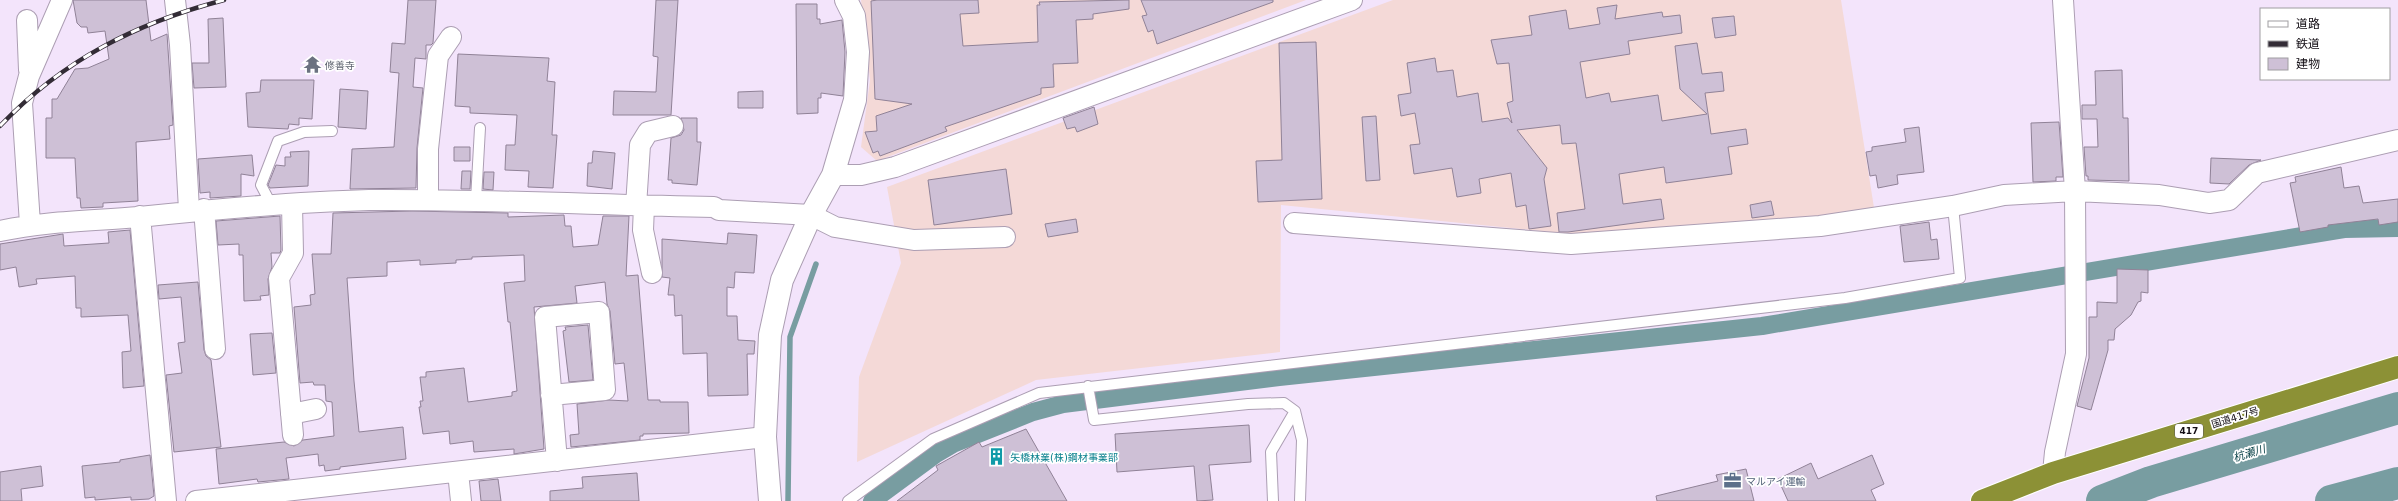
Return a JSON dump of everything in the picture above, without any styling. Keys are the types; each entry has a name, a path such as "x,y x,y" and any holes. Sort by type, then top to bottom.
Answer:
{"highway":[{"name":"国道417号","path":"1982,501 2053,473 2398,367"}],"street":[{"path":"30,224 22,103 29,76 62,0"},
{"path":"175,0 197,210 215,349"},
{"path":"770,501 765,437 770,335 782,280 811,215 833,175 855,92 858,52 854,16 846,0"},
{"path":"833,175 861,175 895,167 1352,0"},
{"path":"2053,473 2055,452 2076,354 2075,191 2063,0"},
{"path":"27,20 29,76"},
{"path":"428,200 428,149 438,56 451,37"},
{"path":"652,272 643,230 640,206 640,145 648,132 673,126"},
{"path":"1294,223 1571,244 1820,226 1953,206 2004,195 2075,191 2159,195 2209,203 2229,200 2257,173 2398,140"},
{"path":"0,231 30,224 140,216 197,210 292,204 476,200 714,207 719,210 811,215 836,227 914,240 1005,237"},
{"path":"292,204 294,253 279,278 293,435"},
{"path":"140,216 166,501"},
{"path":"551,395 605,390 598,312 545,317 551,395 557,461"},
{"path":"291,414 316,409"},
{"path":"196,501 343,493 458,472 765,437"},
{"path":"458,472 461,501"}],"lane":[{"path":"476,200 480,128"},
{"path":"272,206 261,185 278,137 304,132 332,131"},
{"path":"848,501 933,439 1039,393 1837,298 1960,278 1953,206"},
{"path":"1088,386 1094,420 1248,404 1284,403 1296,411 1302,440 1300,501"},
{"path":"1272,501 1271,452 1296,411"}],"shaded area":[{"path":"861,0 1306,0 877,161 861,147 870,80"},
{"path":"1393,0 1841,0 1875,214 1571,234 1281,205 1280,352 1036,380 857,462 859,377 901,263 887,187"}],"building":[{"path":"73,0 146,0 151,41 167,34 173,125 169,126 170,139 136,142 138,201 103,203 103,207 81,208 80,198 77,198 75,158 46,158 46,118 52,118 52,99 57,99 75,69 88,68 109,59 105,31 88,33 87,27 81,27 77,23"},
{"path":"408,0 436,0 433,43 431,45 426,45 426,59 415,58 413,87 423,88 417,148 416,188 350,189 352,149 394,147 399,73 390,72 392,43 405,44"},
{"path":"656,0 678,0 671,115 613,115 614,91 656,92 658,57 653,56"},
{"path":"978,0 979,13 960,14 963,46 1038,42 1037,5 1040,5 1039,2 1129,0 1129,9 1093,14 1093,19 1076,20 1078,63 1053,64 1054,87 1041,88 1041,94 945,127 947,131 880,156 878,151 873,153 865,132 877,131 876,116 912,104 875,99 871,1"},
{"path":"1141,0 1273,0 1273,2 1157,44 1153,30 1148,32 1142,16 1147,15"},
{"path":"796,4 817,4 817,19 820,19 820,24 842,20 845,52 843,96 821,93 821,98 818,98 818,113 797,114"},
{"path":"1617,5 1615,19 1662,12 1663,17 1680,15 1682,33 1628,41 1630,54 1580,62 1586,98 1609,93 1611,102 1658,95 1662,121 1707,114 1680,89 1675,46 1697,43 1702,74 1722,72 1724,91 1705,93 1711,134 1746,129 1748,144 1728,147 1732,174 1666,183 1664,167 1619,174 1623,204 1661,199 1664,219 1559,232 1557,213 1585,209 1576,143 1562,144 1560,125 1517,130 1547,168 1544,179 1551,226 1529,229 1526,205 1516,207 1511,173 1479,179 1481,193 1457,197 1452,168 1414,174 1410,145 1420,144 1415,113 1401,116 1398,95 1411,93 1407,63 1435,58 1437,72 1453,70 1457,97 1478,93 1482,122 1508,118 1512,123 1507,103 1513,101 1509,63 1497,64 1491,40 1532,35 1529,16 1566,10 1569,29 1600,24 1597,8"},
{"path":"1734,16 1736,35 1715,38 1712,18"},
{"path":"223,18 226,87 194,88 192,63 209,63 208,19"},
{"path":"1316,42 1322,199 1258,202 1256,161 1282,160 1279,43"},
{"path":"458,54 549,58 547,81 555,82 552,135 557,135 553,188 528,187 529,171 505,170 506,145 515,145 517,115 470,113 470,107 455,106"},
{"path":"2122,70 2123,118 2128,118 2129,181 2088,180 2088,176 2086,176 2084,147 2098,147 2097,119 2082,119 2082,105 2096,105 2095,71"},
{"path":"261,80 314,80 312,119 299,118 299,125 289,124 288,129 248,127 246,93 260,92"},
{"path":"340,89 368,91 366,129 338,127"},
{"path":"763,91 763,108 738,108 738,92"},
{"path":"1094,107 1098,124 1077,132 1075,127 1067,129 1063,118"},
{"path":"1376,116 1380,180 1366,181 1362,117"},
{"path":"681,118 697,118 697,142 701,142 697,185 672,183 672,180 668,180 671,138 681,135 684,130"},
{"path":"2059,122 2063,177 2056,177 2056,181 2033,182 2031,123"},
{"path":"1919,127 1924,172 1897,175 1898,184 1878,188 1876,175 1870,176 1866,152 1872,151 1872,147 1906,142 1904,129"},
{"path":"454,147 470,147 470,161 454,161"},
{"path":"309,151 308,186 270,188 268,185 276,165 285,166 285,157 291,157 290,152"},
{"path":"593,151 615,153 612,189 587,186 588,163 592,163"},
{"path":"252,155 254,176 241,174 241,196 210,198 210,192 200,193 198,159"},
{"path":"2211,158 2261,160 2249,165 2229,184 2210,183"},
{"path":"2341,167 2344,188 2359,186 2363,203 2398,199 2398,222 2379,225 2378,219 2328,225 2328,227 2300,232 2290,183 2296,182 2295,177"},
{"path":"1006,169 1012,214 934,225 928,180"},
{"path":"462,171 471,171 470,189 461,189"},
{"path":"484,172 494,172 493,190 483,189"},
{"path":"1771,201 1774,215 1752,218 1750,205"},
{"path":"412,211 508,213 508,217 564,215 565,226 571,226 573,247 598,245 603,216 629,216 626,276 638,275 648,400 660,400 660,402 688,402 689,433 643,434 643,436 640,436 640,440 571,447 570,435 579,434 577,404 609,400 628,401 624,363 615,364 610,311 607,304 605,282 575,286 577,303 534,307 544,449 514,454 514,449 474,452 473,441 450,444 449,431 423,434 419,407 421,407 420,401 423,401 420,377 426,377 426,372 464,368 468,402 512,396 512,392 517,391 510,322 508,322 504,283 525,281 524,255 472,257 472,259 456,260 456,263 420,265 420,260 387,262 387,276 347,278 354,381 359,432 403,427 406,459 340,467 340,469 325,471 324,465 319,466 318,454 286,458 289,479 258,482 257,479 219,484 216,449 284,442 294,446 303,440 334,436 332,402 326,401 325,385 314,385 313,382 300,383 294,307 311,305 310,295 315,294 312,254 331,254 333,213"},
{"path":"280,216 281,250 280,253 271,253 272,267 268,279 269,295 260,296 261,300 244,301 243,255 239,255 239,244 218,245 216,221"},
{"path":"1076,219 1078,232 1048,237 1045,224"},
{"path":"1929,222 1931,240 1937,239 1939,259 1904,262 1900,226"},
{"path":"130,230 144,386 123,388 122,352 131,351 128,315 81,317 81,308 76,308 75,276 36,279 37,284 19,287 16,267 0,270 0,244 63,234 64,246 109,243 108,232"},
{"path":"728,233 757,235 754,273 735,272 734,288 727,287 727,316 737,316 738,340 755,341 754,354 747,354 748,395 708,396 707,353 683,354 682,315 675,316 674,295 668,295 670,278 662,277 662,239 727,244"},
{"path":"2117,269 2148,270 2148,293 2141,292 2141,301 2138,302 2131,315 2115,329 2114,340 2108,340 2108,350 2091,410 2077,406 2089,358 2089,317 2097,317 2097,302 2117,303"},
{"path":"198,282 204,350 206,356 211,360 221,447 174,452 166,375 182,373 178,343 185,342 181,297 159,299 158,285"},
{"path":"588,325 593,380 569,382 563,331 566,330 565,327"},
{"path":"272,333 276,373 253,375 250,334"},
{"path":"1249,425 1251,462 1209,465 1213,500 1197,501 1194,466 1117,472 1115,434"},
{"name":"矢橋林業(株)鋼材事業部","path":"1026,429 1067,501 897,501 938,470 936,466 979,442 982,447"},
{"path":"150,455 154,496 149,499 131,500 131,497 95,500 95,497 85,498 82,466 120,462 120,460"},
{"path":"1872,455 1884,484 1871,490 1876,501 1788,501 1778,479 1811,463 1818,479"},
{"path":"41,466 43,486 21,489 22,501 0,501 0,472"},
{"name":"マルアイ運輸","path":"1746,469 1754,501 1657,501 1656,496 1718,481 1716,475"},
{"path":"637,473 639,501 550,501 550,491 583,488 582,477"},
{"path":"498,479 501,501 481,501 479,481"}],"waterway":[{"path":"872,501 936,454 953,444 1033,412 1063,404 1279,377 1762,326 2344,229 2398,228"},
{"path":"788,501 790,337 816,264"},
{"name":"杭瀬川","path":"2102,501 2151,482 2398,408"},
{"path":"2331,501 2398,483"}],"railway":[{"path":"0,126 49,82 75,63 103,47 161,20 224,0"}],"place":[{"name":"修善寺","path":"312,65"},
{"name":"矢橋林業(株)鋼材事業部","path":"997,457"},
{"name":"マルアイ運輸","path":"1733,481"}]}
